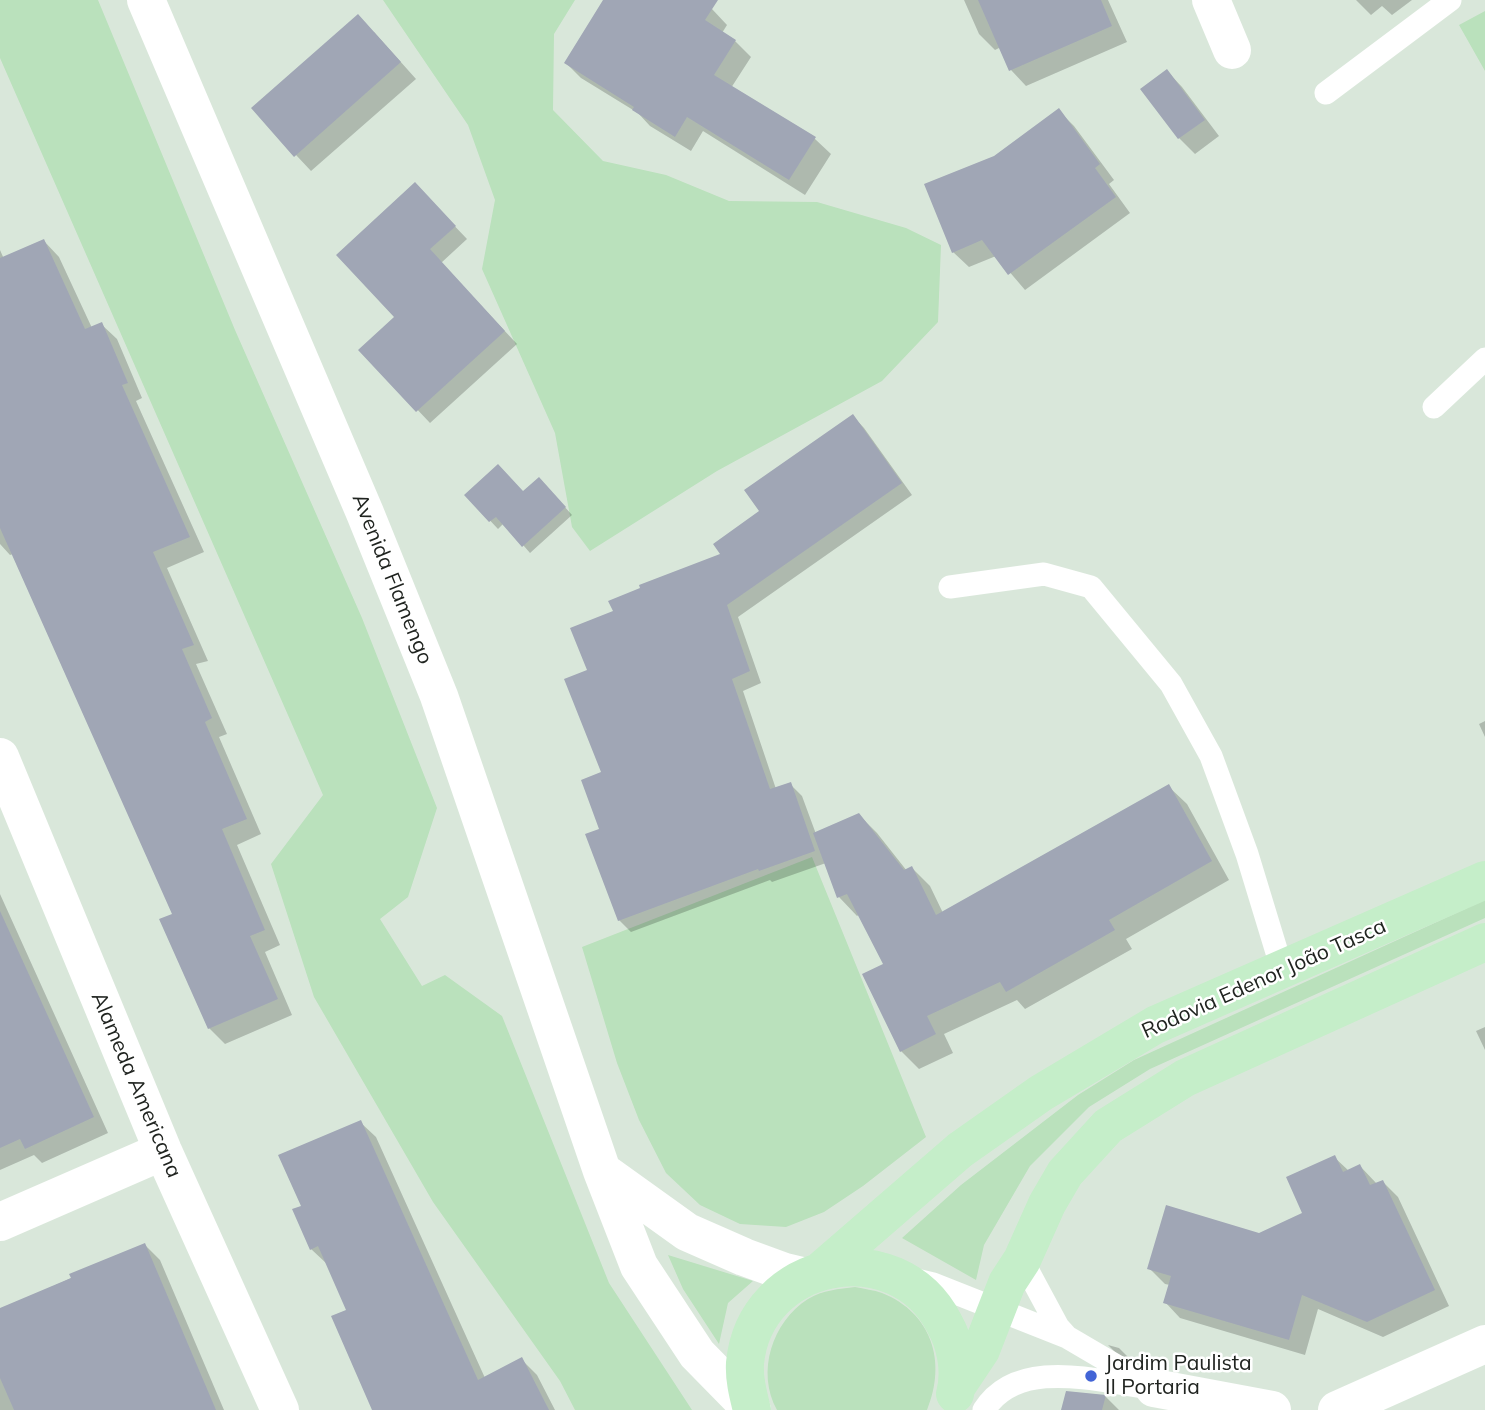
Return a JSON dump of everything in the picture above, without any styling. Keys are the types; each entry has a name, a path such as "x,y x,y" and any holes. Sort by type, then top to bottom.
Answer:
{"main road":[{"name":"Rodovia Edenor João Tasca","path":"752,1410 746,1387 746,1363 751,1339 761,1316 776,1297 796,1282 813,1274 960,1150 1041,1093 1155,1025 1485,880"},
{"path":"964,1402 995,1309 1047,1204 1065,1173 1108,1126 1185,1078 1485,942"},
{"path":"813,1274 845,1267 863,1267 897,1276 919,1291 938,1310 950,1334 964,1402"}],"street":[{"name":"Avenida Flamengo","path":"146,0 365,513 439,696 602,1171 639,1266 697,1353 752,1410"},
{"path":"1211,0 1232,50"},
{"name":"Alameda Americana","path":"0,757 163,1152 280,1410"},
{"path":"0,1222 163,1152"},
{"path":"602,1171 687,1232 765,1265 813,1274"},
{"path":"1337,1410 1485,1344"},
{"path":"1154,1388 1272,1410"}],"lane":[{"path":"1326,93 1450,0"},
{"path":"1434,407 1485,359"},
{"path":"950,587 1044,574 1091,587 1171,684 1211,756 1247,854 1282,969"},
{"path":"1022,1259 1058,1327 1067,1337"},
{"path":"897,1276 933,1284 1067,1337 1154,1388"},
{"path":"964,1402 1000,1391 1016,1382 1041,1377 1073,1378 1154,1388"}],"green space":[{"path":"0,0 98,0 235,330 362,618 437,808 408,897 380,919 422,986 445,975 502,1016 609,1283 692,1410 575,1410 560,1381 433,1202 314,997 271,864 323,795 0,58"},
{"path":"383,0 575,0 554,34 553,110 603,161 666,175 729,201 817,202 906,228 941,245 938,322 882,381 717,471 590,551 572,527 555,433 482,269 495,200 468,125"},
{"path":"1485,11 1485,71 1459,25"},
{"path":"812,857 926,1137 863,1186 824,1212 786,1227 740,1224 700,1205 666,1173 639,1120 617,1063 582,947"},
{"path":"1485,900 1485,918 1150,1069 1089,1107 1030,1166 984,1245 976,1280 902,1238 961,1185 1078,1095 1134,1060"},
{"path":"668,1255 753,1281 728,1303 719,1344 683,1289"},
{"path":"855,1287 879,1292 899,1302 913,1313 923,1326 935,1357 933,1392 927,1410 777,1410 768,1380 768,1364 771,1349 785,1321 795,1309 814,1296 831,1290"}],"building":[{"path":"603,0 718,0 705,20 736,40 714,75 816,137 789,180 687,117 675,137 632,110 634,107 564,63"},
{"path":"978,0 1101,0 1112,26 1009,71"},
{"path":"358,14 401,62 294,157 251,108"},
{"path":"1167,69 1205,120 1178,139 1140,89"},
{"path":"1059,108 1100,164 1095,168 1116,197 1008,275 982,240 952,253 924,184 994,156"},
{"path":"415,182 456,226 430,249 505,331 416,412 358,350 394,317 336,255"},
{"path":"44,239 85,329 102,322 128,383 122,385 190,537 153,552 194,645 182,649 212,718 205,722 247,819 222,829 265,930 250,936 278,999 208,1029 159,919 172,914 0,528 0,258"},
{"path":"853,414 902,483 727,605 750,671 732,679 770,789 791,782 815,851 759,871 758,869 618,921 585,834 599,829 581,780 601,772 564,679 587,670 570,628 613,611 608,601 640,588 639,585 720,554 713,544 759,511 744,490"},
{"path":"498,464 523,491 539,477 566,507 522,547 496,517 489,522 464,495"},
{"path":"1169,784 1212,861 1109,920 1115,930 1006,992 1000,982 927,1016 936,1034 900,1052 862,974 883,964 847,894 837,898 813,833 859,813 904,870 912,866 936,915"},
{"path":"0,911 94,1117 25,1149 20,1139 0,1148"},
{"path":"361,1120 478,1380 522,1357 549,1410 372,1410 331,1316 346,1310 318,1246 310,1250 292,1209 301,1206 278,1155"},
{"path":"1335,1155 1343,1172 1360,1164 1370,1185 1383,1180 1435,1290 1367,1322 1302,1295 1289,1340 1163,1303 1171,1276 1147,1269 1166,1205 1259,1233 1302,1213 1286,1177"},
{"path":"145,1243 216,1410 14,1410 0,1378 0,1308 71,1278 69,1274"},
{"path":"1066,1391 1106,1395 1102,1410 1061,1410"}],"place":[{"name":"Jardim Paulista II Portaria","path":"1091,1376"}]}
